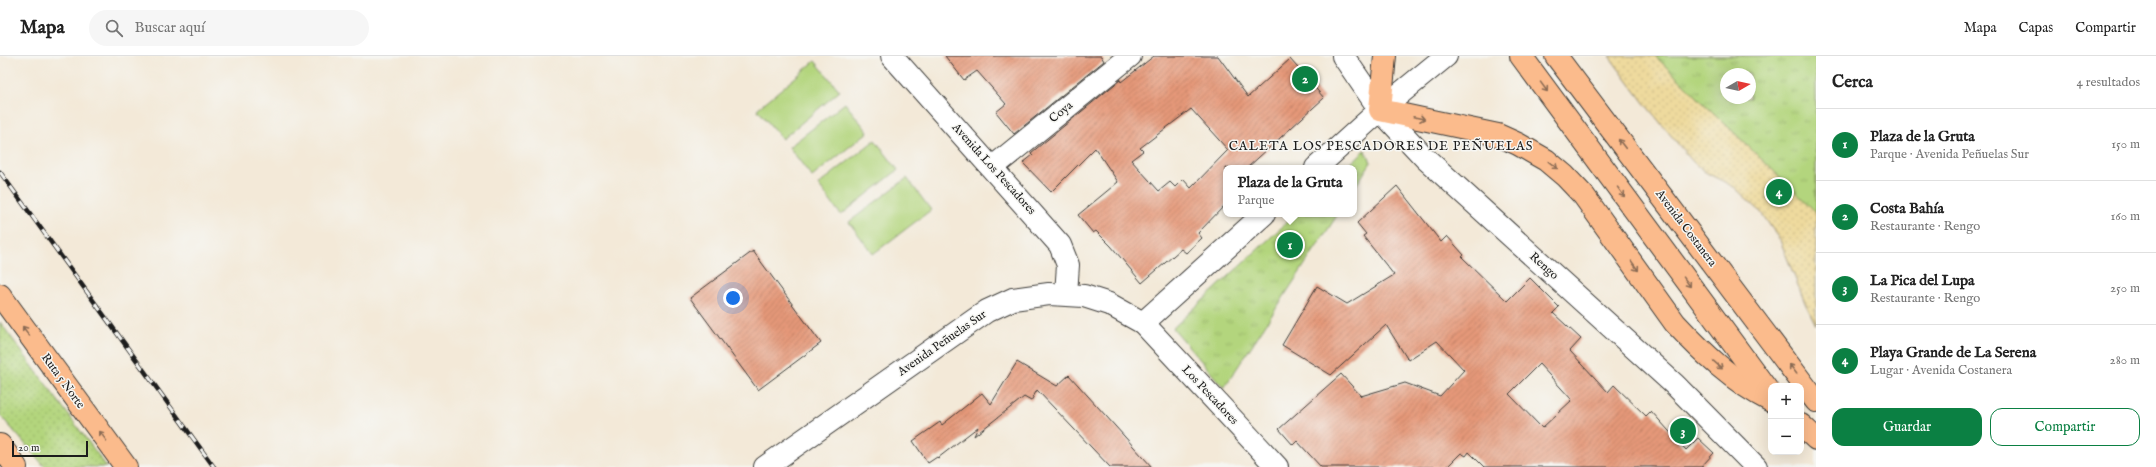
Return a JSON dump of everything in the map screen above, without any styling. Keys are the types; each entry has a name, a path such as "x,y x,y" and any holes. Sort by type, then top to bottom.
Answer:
{"main road":[{"path":"1385,56 1380,110 1498,135 1518,144 1546,160 1566,176 1584,196 1675,322 1736,380 1750,390 1768,399"},
{"path":"1521,56 1768,391"},
{"name":"Avenida Costanera","path":"1556,56 1816,401"},
{"name":"Ruta 5 Norte","path":"0,295 126,467"},
{"path":"1804,428 1816,439"},
{"path":"0,445 16,467"}],"street":[{"name":"Avenida Los Pescadores","path":"892,56 993,167 1060,245 1068,265 1066,294"},
{"name":"Coya","path":"993,167 1130,56"},
{"name":"Rengo","path":"1343,56 1380,110 1425,158 1675,385 1756,467"},
{"path":"1319,165 1380,110 1446,56"},
{"path":"1143,323 1261,217"},
{"name":"Avenida Peñuelas Sur","path":"765,467 987,311 1026,296 1066,294 1084,296 1109,304 1143,323"},
{"name":"Los Pescadores","path":"1143,323 1277,467"}],"green space":[{"path":"1655,56 1816,56 1816,212"},
{"path":"815,61 840,91 782,139 757,109"},
{"path":"845,103 868,132 812,177 789,147"},
{"path":"875,140 898,170 841,215 818,185"},
{"path":"1365,150 1371,162 1357,184 1357,165 1349,165"},
{"path":"907,178 931,210 873,254 849,222"},
{"path":"1293,217 1336,217 1224,388 1173,328"},
{"path":"0,322 107,467 45,467 0,415"}],"sand":[{"path":"1609,56 1816,56 1816,325 1805,303 1780,240 1760,211 1734,187 1705,172 1693,162 1644,103"}],"building":[{"path":"945,56 1101,56 1104,61 1014,134 996,112 1006,104 977,71 964,80"},
{"path":"1154,56 1218,56 1248,97 1290,59 1324,98 1250,165 1223,165 1223,207 1198,233 1202,238 1186,253 1181,249 1142,283 1111,246 1096,231 1093,233 1078,215 1118,182 1095,148 1051,192 1023,163 1033,155 1031,153 1120,80 1121,82","holes":["1191,109 1228,150 1191,188 1183,179 1175,187 1170,182 1159,191 1131,160 1143,151 1140,148"]},
{"path":"1397,186 1441,242 1447,236 1464,255 1462,257 1507,301 1530,278 1559,307 1553,313 1581,339 1570,351 1608,392 1614,385 1646,416 1651,411 1686,450 1698,438 1714,453 1701,467 1484,467 1469,452 1466,456 1461,453 1447,467 1321,467 1297,441 1293,445 1279,429 1341,374 1361,396 1405,383 1440,396 1464,370 1437,341 1408,360 1386,325 1331,375 1282,345 1317,286 1347,304 1394,275 1363,236 1366,234 1357,223","holes":["1539,364 1572,400 1542,428 1509,394"]},
{"path":"753,251 821,343 758,390 690,298"},
{"path":"1017,362 1057,386 1069,375 1152,467 1110,467 1037,390 1031,401 1024,397 974,436 978,427 938,458 937,457 928,463 913,441 940,422 942,425 982,393 991,404"}],"railway":[{"path":"0,172 214,467"}],"place":[{"name":"Costa Bahía","path":"1305,79"},
{"name":"Playa Grande de La Serena","path":"1779,192"},
{"name":"Plaza de la Gruta","path":"1290,245"},
{"name":"La Pica del Lupa","path":"1683,431"}],"district":[{"name":"CALETA LOS PESCADORES DE PEÑUELAS","path":"1381,146"}]}
